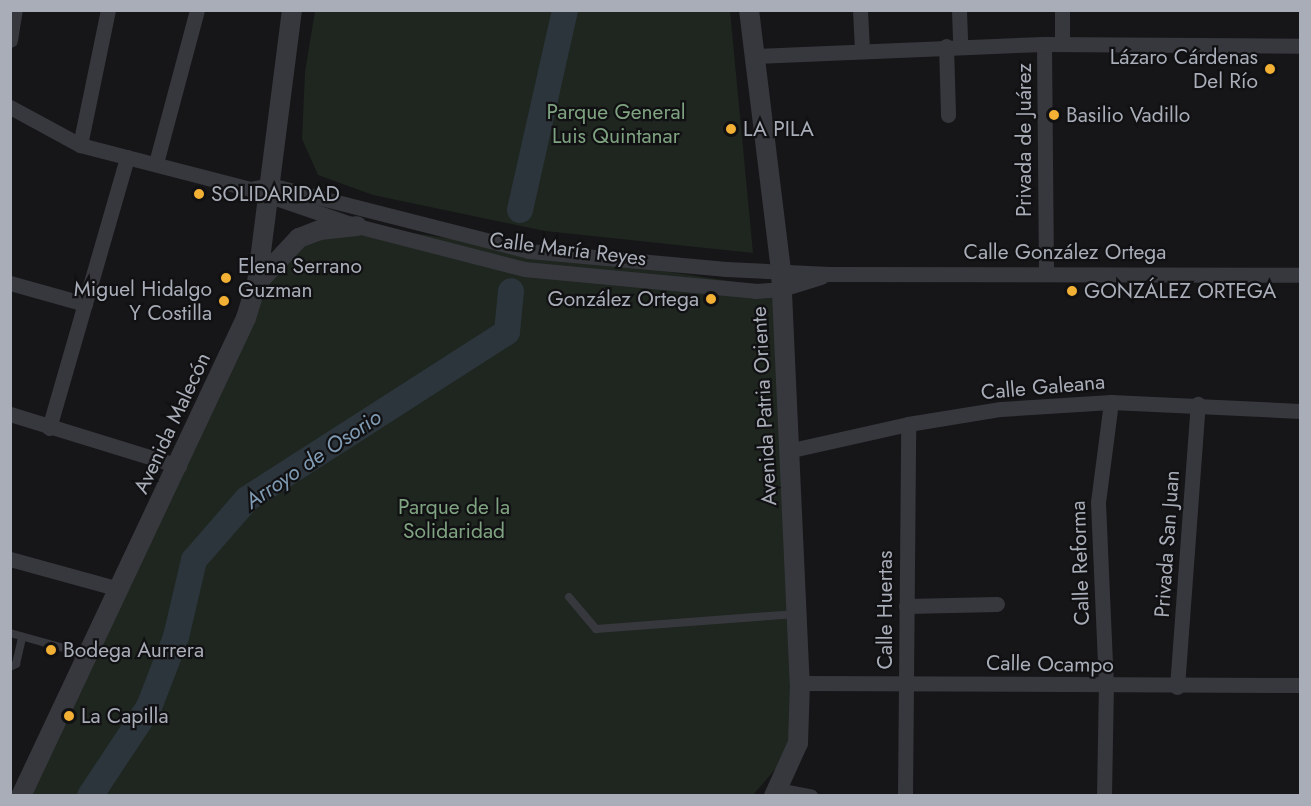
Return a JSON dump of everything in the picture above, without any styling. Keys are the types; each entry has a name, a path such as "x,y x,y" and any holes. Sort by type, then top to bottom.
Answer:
{"street":[{"path":"10,40 15,10"},
{"path":"80,145 108,10"},
{"path":"156,163 197,10"},
{"name":"Avenida Malecón","path":"21,795 246,318 257,283 292,10"},
{"name":"Avenida Patria Oriente","path":"749,10 782,280 792,450 800,683 798,742 776,793"},
{"path":"860,10 862,50"},
{"path":"948,115 953,46 959,10"},
{"path":"1062,10 1062,44"},
{"path":"755,56 1044,44 1300,46"},
{"name":"Privada de Juárez","path":"1044,44 1046,272"},
{"name":"Calle María Reyes","path":"10,107 80,145 250,189 270,190 529,251 782,280"},
{"path":"49,428 127,157"},
{"name":"Calle María Reyes","path":"270,190 357,226 524,269 733,290 782,280"},
{"path":"257,283 299,238 320,230 357,226"},
{"name":"Calle González Ortega","path":"782,280 829,274 1046,272 1300,275"},
{"path":"10,283 85,304"},
{"name":"Calle Galeana","path":"792,450 908,424 1001,409 1111,402 1198,404 1300,411"},
{"name":"Calle Reforma","path":"1104,795 1106,686 1098,502 1111,402"},
{"name":"Privada San Juan","path":"1178,687 1198,404"},
{"path":"10,414 49,428 178,466"},
{"name":"Calle Huertas","path":"904,795 908,424"},
{"path":"10,559 119,589"},
{"path":"906,606 997,604"},
{"name":"Calle Ocampo","path":"800,683 1178,687 1300,685"},
{"path":"776,793 810,795"}],"lane":[{"path":"569,597 596,629 796,614"},
{"path":"10,633 68,649 85,659"},
{"path":"10,667 16,664 22,637"}],"green space":[{"name":"Parque General Luis Quintanar","path":"315,11 730,11 753,253 545,231 373,195 318,175 302,139 305,72"},
{"name":"Parque de la Solidaridad","path":"347,223 782,289 798,743 753,795 25,796 257,283 299,238"}],"waterway":[{"name":"Arroyo de Osorio","path":"520,210 565,10"},
{"name":"Arroyo de Osorio","path":"90,796 149,707 176,637 194,560 247,499 507,332 511,291"}],"place":[{"name":"Lázaro Cárdenas Del Río","path":"1270,69"},
{"name":"Basilio Vadillo","path":"1054,115"},
{"name":"LA PILA","path":"731,129"},
{"name":"SOLIDARIDAD","path":"199,194"},
{"name":"Elena Serrano Guzman","path":"226,278"},
{"name":"GONZÁLEZ ORTEGA","path":"1072,291"},
{"name":"González Ortega","path":"711,299"},
{"name":"Miguel Hidalgo Y Costilla","path":"224,301"},
{"name":"Bodega Aurrera","path":"51,650"},
{"name":"La Capilla","path":"69,716"}]}
